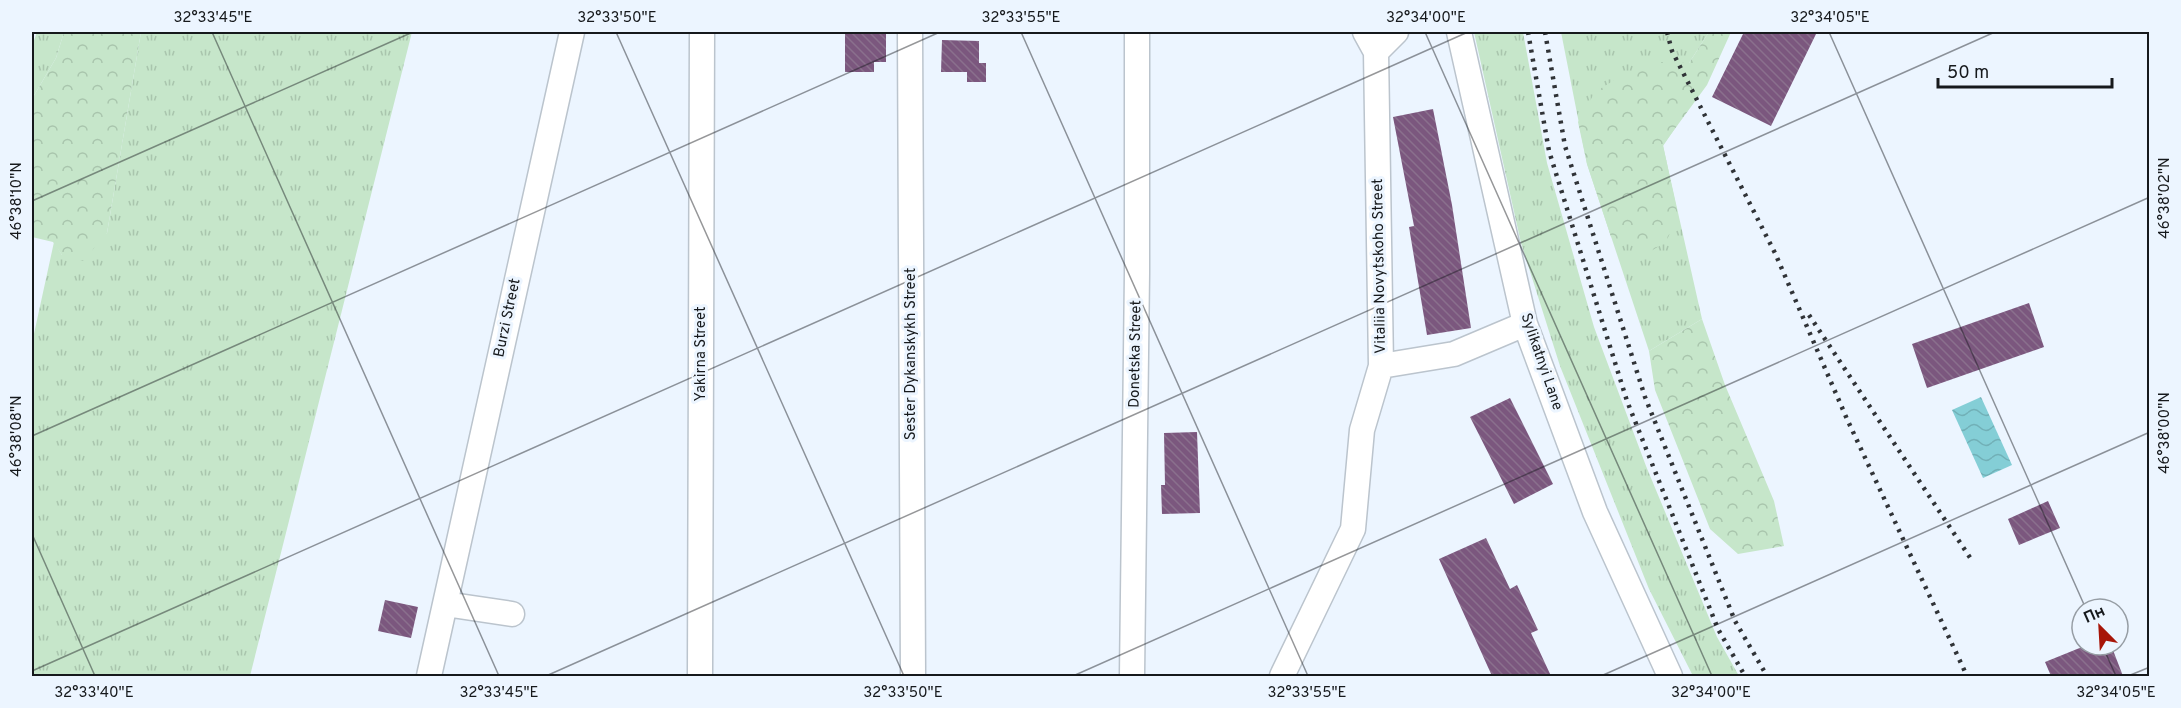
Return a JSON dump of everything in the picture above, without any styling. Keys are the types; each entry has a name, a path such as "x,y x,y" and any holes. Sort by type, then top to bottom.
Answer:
{"street":[{"name":"Burzi Street","path":"429,676 572,32"},
{"name":"Yakirna Street","path":"700,676 702,32"},
{"name":"Sester Dykanskykh Street","path":"910,32 912,676"},
{"name":"Donetska Street","path":"1132,676 1137,273 1137,32"},
{"name":"Vitaliia Novytskoho Street","path":"1282,676 1353,530 1362,430 1381,366 1376,52 1365,32"},
{"path":"1376,52 1396,32"},
{"name":"Sylikatnyi Lane","path":"1459,32 1525,324 1595,513 1670,676"},
{"path":"1381,366 1454,354 1525,324"},
{"path":"445,604 512,614"}],"green space":[{"path":"37,32 64,32 56,58 32,99 32,46"},
{"path":"64,32 141,32 107,233 83,261 62,255 53,242 32,237 32,99 56,58"},
{"path":"141,32 412,32 250,676 32,676 32,343 54,242 62,255 107,233"},
{"path":"1474,32 1523,32 1547,163 1594,327 1646,466 1717,637 1739,676 1693,676 1649,589 1560,366 1521,243"},
{"path":"1561,32 1709,32 1689,63 1662,63 1678,124 1663,146 1702,319 1649,351 1587,164"},
{"path":"1709,32 1731,32 1707,85 1663,145 1678,215 1666,242 1651,251 1611,237 1587,164 1578,122 1595,92 1621,76 1662,62 1689,63"},
{"path":"1702,319 1725,385 1774,501 1784,546 1738,554 1710,529 1655,390 1649,351"}],"water":[{"path":"1981,397 2012,465 1983,478 1952,410"}],"building":[{"path":"845,32 886,32 886,62 874,62 874,72 845,72"},
{"path":"1744,32 1817,32 1771,126 1712,97"},
{"path":"942,40 979,41 979,63 986,63 986,82 967,82 967,72 941,72"},
{"path":"1433,109 1452,205 1471,328 1427,335 1409,227 1414,226 1393,117"},
{"path":"2029,303 2044,347 1927,388 1912,344"},
{"path":"1510,398 1553,484 1514,504 1470,417"},
{"path":"1197,432 1200,513 1162,514 1161,485 1165,485 1164,433"},
{"path":"2048,501 2060,528 2019,545 2008,519"},
{"path":"1486,538 1510,589 1517,585 1538,630 1531,633 1551,676 1492,676 1439,559"},
{"path":"385,600 418,607 411,638 378,631"},
{"path":"2070,652 2070,657 2116,657 2123,676 2051,676 2045,662"}],"railway":[{"path":"1528,32 1549,151 1627,401 1718,629 1745,676"},
{"path":"1545,32 1565,146 1645,397 1735,621 1767,676"},
{"path":"1667,32 1672,51 1775,253 1847,419 1967,676"},
{"path":"1809,315 1971,559"}]}
